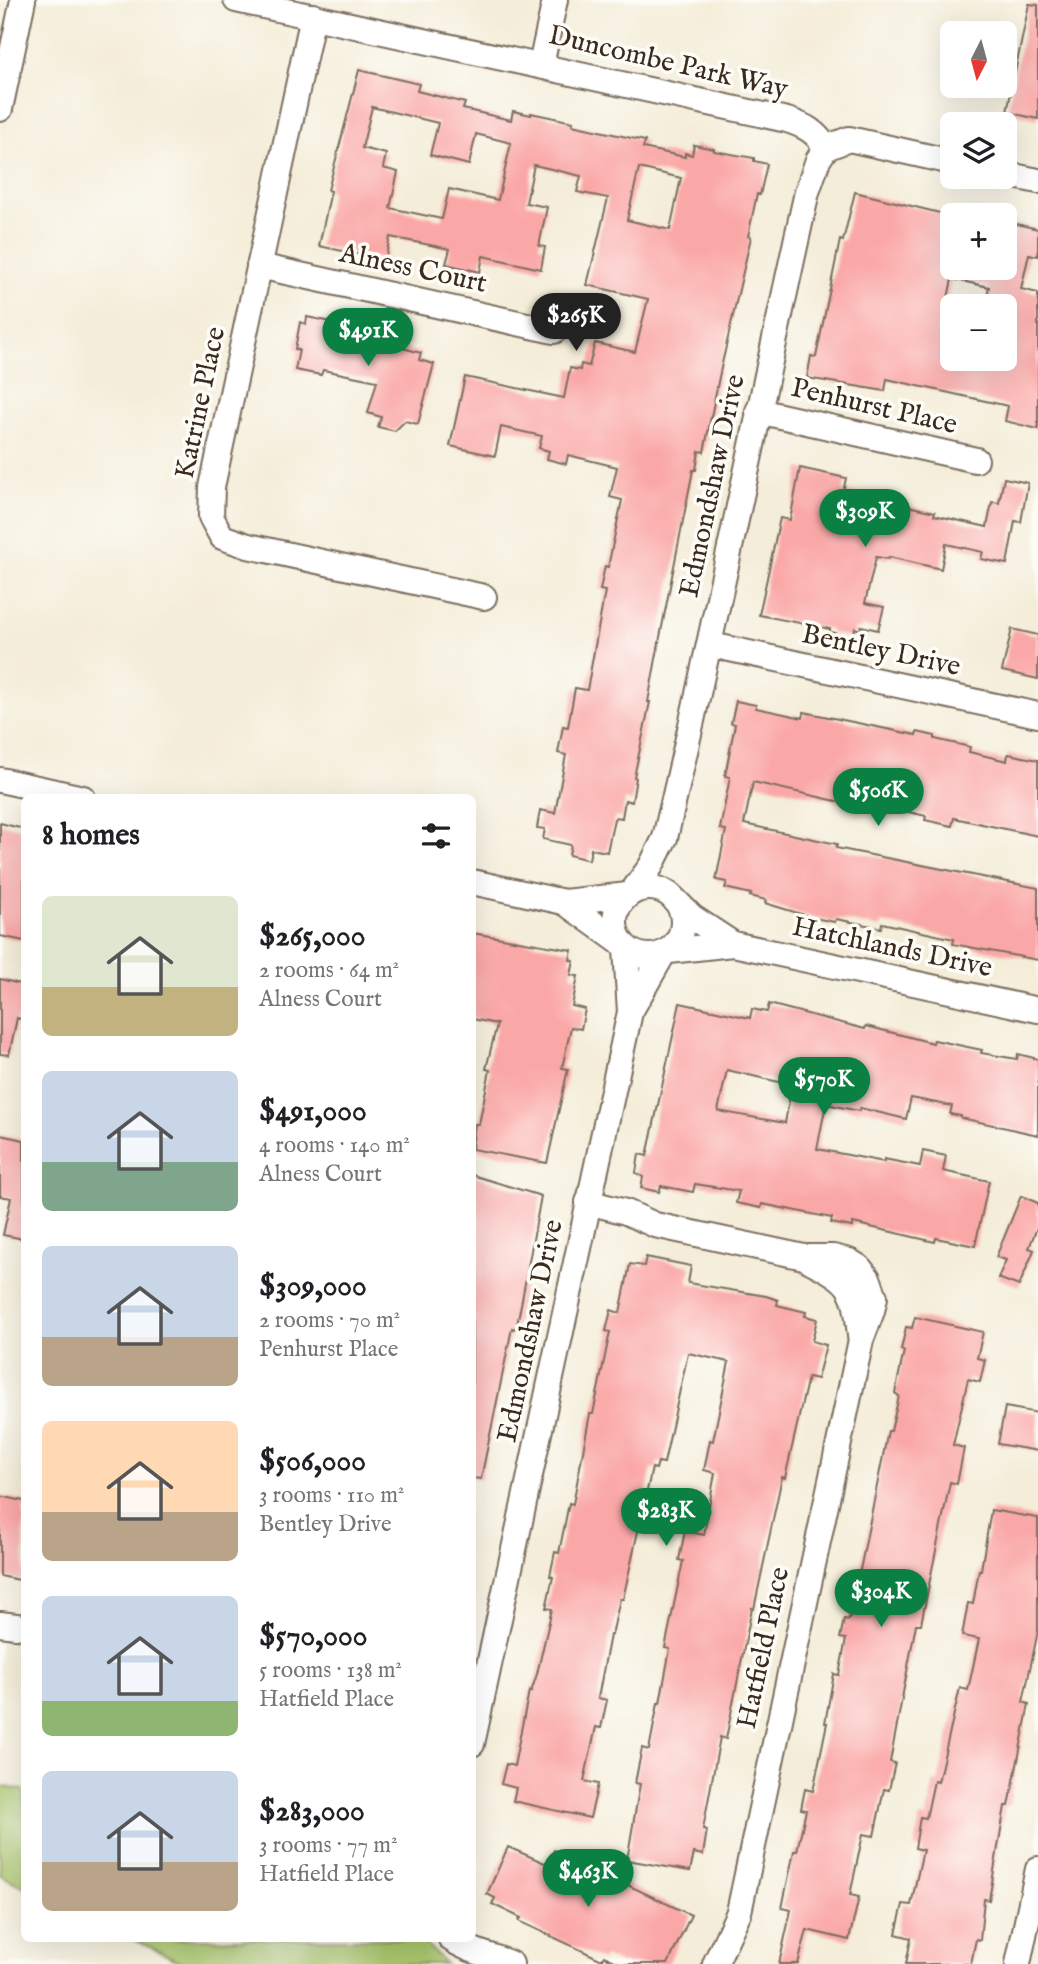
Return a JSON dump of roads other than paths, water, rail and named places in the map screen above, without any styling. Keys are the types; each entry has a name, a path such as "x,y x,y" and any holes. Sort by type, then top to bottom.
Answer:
{"street":[{"path":"0,109 23,0"},
{"name":"Duncombe Park Way","path":"236,0 787,120 805,125 818,135 826,148"},
{"path":"541,65 555,0"},
{"name":"Katrine Place","path":"313,16 212,487 211,517 222,537 248,546 484,597"},
{"path":"826,148 849,139 940,159"},
{"name":"Edmondshaw Drive","path":"630,893 651,866 666,838 711,645 758,411 807,192 818,160 826,148"},
{"path":"1017,177 1038,181"},
{"name":"Alness Court","path":"260,266 554,331"},
{"name":"Penhurst Place","path":"758,411 976,460"},
{"name":"Bentley Drive","path":"711,645 1038,715"},
{"path":"0,780 65,794"},
{"name":"Edmondshaw Drive","path":"666,838 675,900"},
{"path":"476,883 564,902 654,888 664,891 675,900 681,911 682,933 666,952 644,957 623,946 564,902"},
{"path":"623,946 616,934 614,923 620,903 630,893"},
{"name":"Hatchlands Drive","path":"675,900 692,917 733,944"},
{"name":"Hatchlands Drive","path":"666,952 733,944 1038,1010"},
{"name":"Edmondshaw Drive","path":"623,946 630,1012"},
{"name":"Edmondshaw Drive","path":"476,1708 630,1012 666,952"},
{"name":"Hatfield Place","path":"586,1211 623,1225 655,1225 804,1257 842,1278 850,1286 857,1307 860,1340 739,1912 715,1964"},
{"path":"0,1624 21,1627"},
{"path":"1018,1964 1038,1868"},
{"path":"456,1942 465,1947 479,1945 511,1964"}]}
